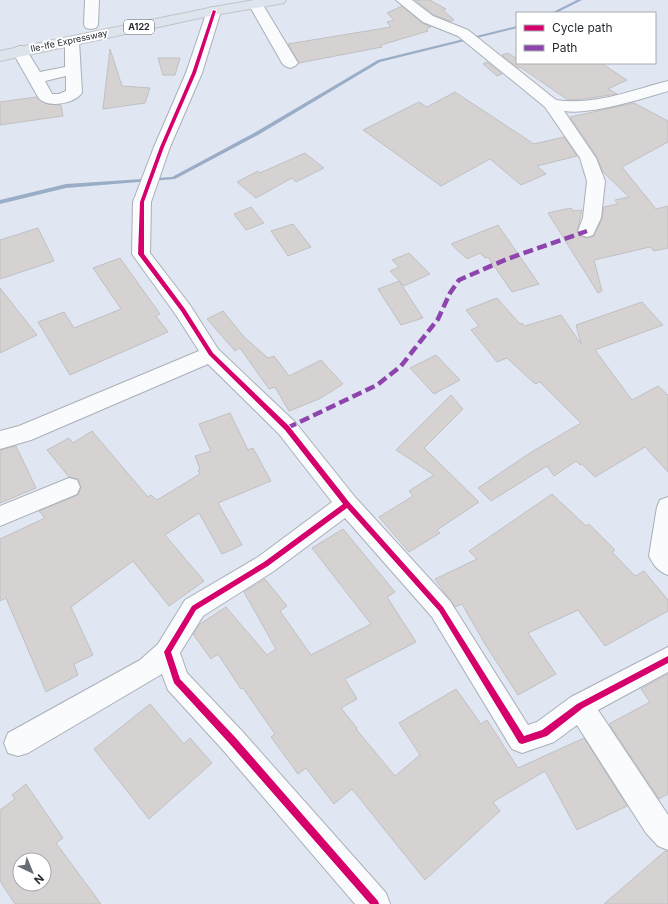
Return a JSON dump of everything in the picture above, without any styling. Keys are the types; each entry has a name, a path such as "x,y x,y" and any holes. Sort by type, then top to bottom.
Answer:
{"highway":[{"name":"Ile-Ife Expressway","path":"0,56 17,45 91,25 212,6 256,5 279,0"},
{"name":"Ile-Ife Expressway","path":"17,45 72,41 212,6"}],"street":[{"path":"91,25 92,0"},
{"path":"404,0 428,19 463,33 551,104 588,158 596,182 592,218 587,231"},
{"path":"256,5 290,63"},
{"path":"212,6 194,73 162,147 142,202 141,254 183,310 211,354 287,428 347,504 441,610 522,740 544,732 580,706 668,659"},
{"path":"17,45 46,97 49,99 67,96 74,92 72,41"},
{"path":"35,78 73,70"},
{"path":"551,104 570,107 594,104 628,98 668,86"},
{"path":"651,91 668,103"},
{"path":"0,440 23,434 211,354"},
{"path":"0,516 69,487"},
{"path":"18,744 149,669 167,652 194,608 266,564 347,504"},
{"path":"668,507 662,556 668,564"},
{"path":"167,652 177,681 232,740 370,902"},
{"path":"580,706 656,823 668,836"}],"building":[{"path":"415,0 430,0 446,9 443,10 454,20 450,21 434,15"},
{"path":"402,6 422,23 431,27 427,28 428,31 381,45 382,47 299,63 288,44 391,27 387,22 394,20 387,13"},
{"path":"110,49 122,86 150,88 145,103 103,109"},
{"path":"508,53 516,58 516,64 603,64 627,80 608,89 617,94 568,100 520,67 518,68 502,55"},
{"path":"158,58 180,58 175,75 163,75"},
{"path":"487,62 502,74 497,76 483,64"},
{"path":"455,92 534,144 564,137 577,156 537,166 546,174 521,185 490,159 441,186 363,130 419,102 427,107"},
{"path":"36,97 47,104 61,105 63,116 0,125 0,102"},
{"path":"634,103 668,121 668,142 622,167 656,209 668,206 668,248 654,251 650,247 594,260 602,291 598,293 548,213 571,208 573,211 582,210 577,232 581,236 587,238 594,236 602,219 604,207 618,204 615,200 629,197 603,172 597,157 570,117"},
{"path":"305,153 324,168 296,182 292,178 256,198 237,182 258,171 260,173"},
{"path":"251,207 264,223 246,230 234,214"},
{"path":"293,224 311,247 288,256 271,231"},
{"path":"498,225 539,284 512,292 488,257 485,258 480,253 467,259 451,244"},
{"path":"38,228 54,261 0,279 0,240"},
{"path":"409,253 430,274 404,286 390,271 399,267 392,260"},
{"path":"120,258 160,314 156,316 168,332 70,375 38,322 64,312 74,328 121,309 93,268"},
{"path":"399,281 423,318 401,325 378,289"},
{"path":"0,288 37,335 0,353"},
{"path":"497,298 520,324 522,323 525,326 561,315 581,344 576,325 642,302 663,325 595,350 632,400 658,386 668,395 668,472 645,447 595,477 582,464 580,465 576,461 554,476 547,466 491,501 478,488 530,453 581,423 540,382 535,384 507,358 497,362 471,330 479,326 466,310"},
{"path":"223,311 244,337 268,358 274,356 289,376 321,360 343,384 319,399 289,411 275,387 269,389 240,348 235,351 207,319"},
{"path":"436,355 460,380 434,394 410,368"},
{"path":"451,395 463,409 424,448 479,502 437,530 440,533 409,552 379,517 413,496 409,491 434,475 396,450"},
{"path":"230,413 248,450 253,448 271,481 218,503 242,545 222,554 199,513 165,535 204,581 169,606 133,561 71,607 93,655 74,664 78,675 46,692 6,598 0,601 0,539 45,518 39,511 78,495 81,488 78,479 69,477 47,450 69,438 73,443 92,431 148,497 151,495 157,500 200,474 198,470 200,469 195,456 211,451 199,424"},
{"path":"16,446 36,488 0,503 0,450"},
{"path":"552,494 586,526 589,524 615,550 612,552 635,576 644,571 668,600 668,611 605,646 578,610 528,633 556,674 518,695 485,644 462,604 455,607 435,579 477,559 469,551"},
{"path":"343,529 395,592 387,597 416,642 345,679 357,699 341,708 357,728 356,729 395,776 420,755 399,723 456,689 481,724 487,720 518,768 584,738 627,806 577,830 545,771 493,802 500,811 425,880 352,789 334,804 306,768 298,774 271,737 275,734 243,688 241,689 218,654 211,659 193,634 200,624 226,607 267,655 276,649 244,592 265,579 287,606 280,611 311,655 371,624 312,548"},
{"path":"668,674 668,794 659,799 609,724 650,702 641,689"},
{"path":"150,704 184,744 190,738 212,763 149,819 94,749"},
{"path":"26,784 63,838 56,843 101,904 15,904 0,881 0,810 15,799 12,795"},
{"path":"665,851 668,851 668,904 604,904"}],"waterway":[{"path":"555,12 580,0"},
{"path":"0,202 66,186 173,178 256,134 379,61 516,27"}],"marked path":[{"path":"287,428 377,385 401,366 438,319 450,293 459,280 507,259 587,231"}],"cycle path":[{"path":"214,11 194,73 162,147 142,202 141,254 183,310 211,354 287,428 347,504 441,609 522,740 544,733 580,706 668,659"},
{"path":"347,504 266,564 194,608 167,652 177,681 232,740 375,904"}]}
